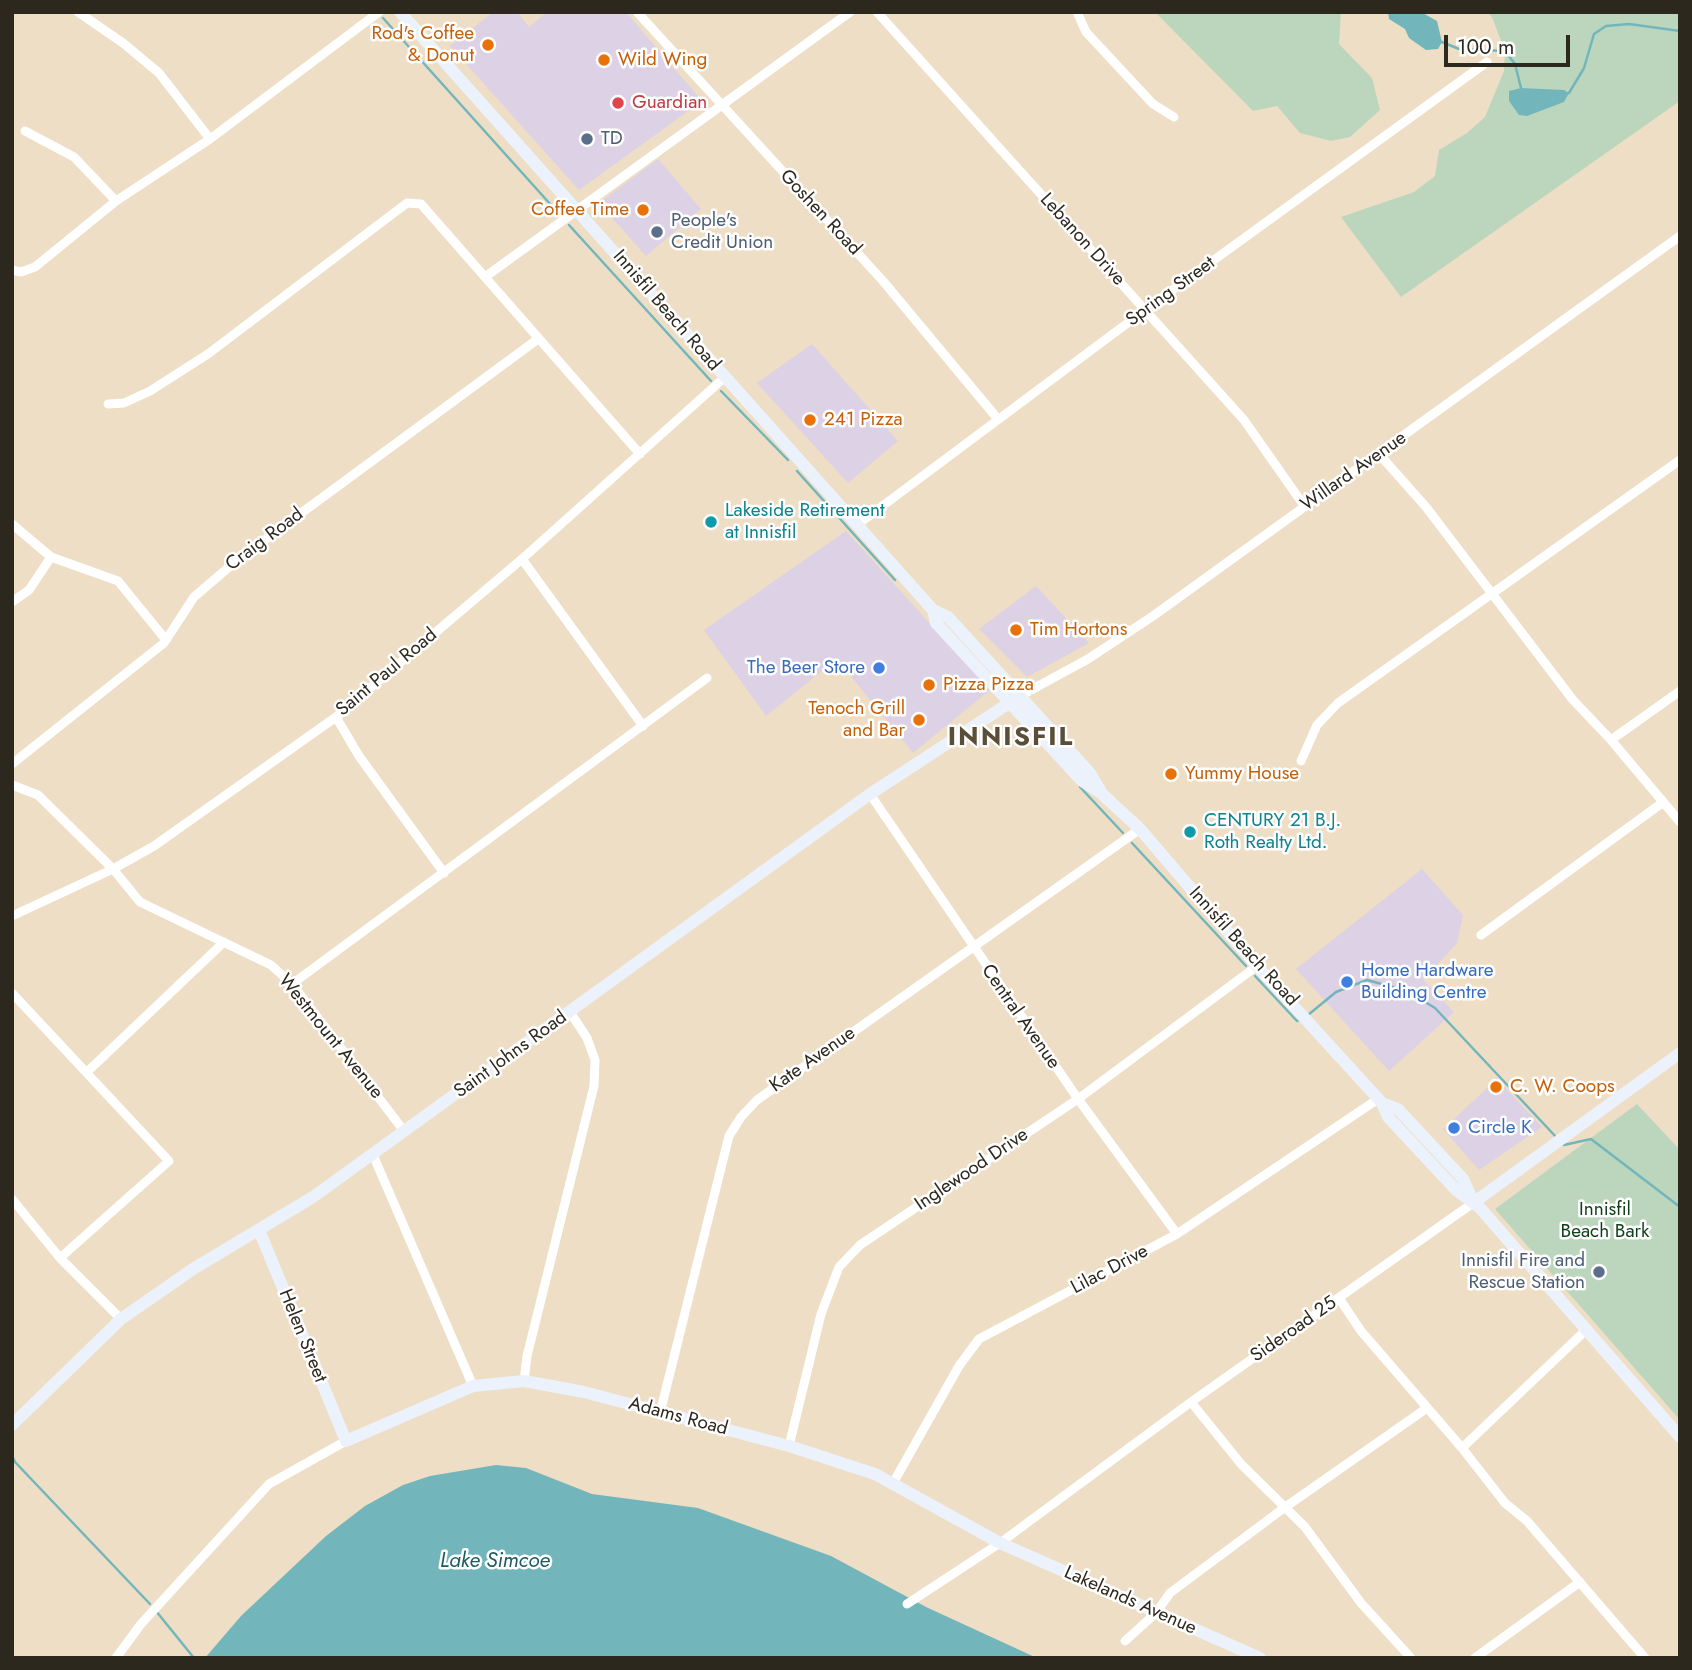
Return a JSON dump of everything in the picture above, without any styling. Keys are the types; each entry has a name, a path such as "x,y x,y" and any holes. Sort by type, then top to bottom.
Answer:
{"street":[{"path":"78,12 159,73 210,139"},
{"path":"12,270 21,272 35,267 116,201 210,139 379,12"},
{"name":"Innisfil Beach Road","path":"400,12 724,378 801,459 933,610 936,623 1015,699 1082,781 1101,793 1140,829 1257,966 1380,1101 1398,1109 1457,1173 1473,1203 1680,1437"},
{"name":"Goshen Road","path":"637,12 883,281 997,418"},
{"path":"485,277 850,12"},
{"name":"Lebanon Drive","path":"877,12 1244,420 1305,507"},
{"path":"1077,12 1086,32 1153,104 1174,117"},
{"name":"Spring Street","path":"857,524 997,418 1487,62"},
{"path":"25,131 74,157 116,201"},
{"path":"108,404 124,403 150,391 208,354 407,203 421,204 639,454"},
{"name":"Willard Avenue","path":"1015,699 1088,659 1153,616 1680,236"},
{"name":"Craig Road","path":"12,764 166,640 194,597 236,561 538,339"},
{"name":"Saint Paul Road","path":"12,916 113,869 207,811 336,717 522,559 724,378"},
{"path":"1379,454 1426,507 1573,700 1611,740 1680,822"},
{"path":"1301,761 1317,725 1338,704 1680,460"},
{"path":"12,524 51,557 118,581 166,640"},
{"path":"12,602 29,590 51,557"},
{"path":"522,559 643,726"},
{"path":"292,984 707,678"},
{"path":"1611,740 1680,691"},
{"name":"Saint Johns Road","path":"12,1425 121,1319 193,1269 259,1230 373,1155 870,794 1015,699"},
{"path":"336,717 359,756 444,873"},
{"name":"Westmount Avenue","path":"12,785 38,795 113,869 140,902 271,965 292,984 404,1131"},
{"name":"Central Avenue","path":"870,794 1077,1099 1177,1234"},
{"path":"1481,935 1662,803"},
{"name":"Kate Avenue","path":"660,1413 729,1136 741,1117 757,1100 1140,829"},
{"path":"87,1072 224,942"},
{"name":"Inglewood Drive","path":"789,1446 821,1314 839,1267 860,1245 1077,1099 1257,966"},
{"path":"12,993 169,1161 60,1258"},
{"path":"524,1381 527,1356 594,1086 595,1060 587,1038 570,1012"},
{"name":"Sideroad 25","path":"907,1604 1000,1543 1191,1402 1680,1054"},
{"name":"Lilac Drive","path":"892,1485 959,1366 979,1339 1177,1234 1380,1101"},
{"path":"373,1155 473,1386"},
{"path":"12,1199 60,1258 121,1319"},
{"name":"Helen Street","path":"259,1230 346,1441"},
{"path":"1339,1298 1361,1331 1462,1448 1504,1503 1528,1521 1645,1658"},
{"path":"1462,1448 1586,1330"},
{"name":"Adams Road","path":"346,1441 473,1386 524,1381 584,1392 789,1446 875,1474 1000,1543"},
{"path":"1191,1402 1241,1464 1305,1527 1361,1603 1411,1658"},
{"path":"1125,1640 1156,1613 1170,1593 1284,1508 1427,1408"},
{"path":"116,1658 141,1624 270,1484 346,1441"},
{"name":"Lakelands Avenue","path":"1000,1543 1260,1658"},
{"path":"1475,1658 1580,1582"}],"shaded area":[{"path":"493,12 517,12 529,27 547,12 626,12 702,101 579,190 450,46"},
{"path":"658,159 701,209 646,256 599,203"},
{"path":"812,344 898,441 848,483 757,383"},
{"path":"846,531 990,690 913,753 837,659 766,716 704,630"},
{"path":"1036,586 1089,643 1027,677 979,629"},
{"path":"1422,869 1463,915 1457,943 1423,980 1454,1012 1389,1071 1296,969"},
{"path":"1497,1079 1542,1127 1479,1170 1443,1129"}],"green space":[{"path":"1155,12 1341,12 1339,44 1372,78 1380,110 1350,137 1331,141 1300,133 1277,106 1253,111"},
{"path":"1487,12 1680,12 1680,101 1401,297 1341,217 1414,192 1435,176 1439,150 1467,133 1485,117 1504,71 1505,51 1492,17"},
{"name":"Innisfil Beach Bark","path":"1637,1104 1680,1150 1680,1420 1495,1209"}],"water":[{"path":"1388,12 1421,12 1437,21 1442,42 1438,49 1426,50 1409,38 1405,29 1389,19"},
{"path":"1521,88 1564,90 1569,93 1564,102 1527,116 1519,115 1509,101 1509,91"},
{"name":"Lake Simcoe","path":"496,1465 526,1468 592,1494 698,1508 831,1556 926,1607 1037,1658 205,1658 241,1616 326,1536 365,1506 403,1485 430,1476"}],"waterway":[{"path":"383,18 560,215"},
{"path":"1569,93 1584,68 1594,34 1606,26 1629,24 1680,31"},
{"path":"1442,42 1459,49 1505,51 1515,64 1521,88"},
{"path":"569,225 711,381"},
{"path":"721,391 788,460"},
{"path":"797,471 895,580"},
{"path":"1080,787 1123,833"},
{"path":"1132,843 1246,966"},
{"path":"1255,976 1297,1021 1299,1020"},
{"path":"1308,1015 1336,992 1367,980 1407,991 1435,1008 1557,1138"},
{"path":"1562,1143 1564,1145 1591,1139 1680,1207"},
{"path":"12,1456 150,1604"},
{"path":"156,1611 194,1658"}],"place":[{"name":"Rod's Coffee & Donut","path":"488,45"},
{"name":"Wild Wing","path":"604,60"},
{"name":"Guardian","path":"618,103"},
{"name":"TD","path":"587,139"},
{"name":"Coffee Time","path":"643,210"},
{"name":"People's Credit Union","path":"657,232"},
{"name":"241 Pizza","path":"810,420"},
{"name":"Lakeside Retirement at Innisfil","path":"711,522"},
{"name":"Tim Hortons","path":"1016,630"},
{"name":"The Beer Store","path":"879,668"},
{"name":"Pizza Pizza","path":"929,685"},
{"name":"Tenoch Grill and Bar","path":"919,720"},
{"name":"Yummy House","path":"1171,774"},
{"name":"CENTURY 21 B.J. Roth Realty Ltd.","path":"1190,832"},
{"name":"Home Hardware Building Centre","path":"1347,982"},
{"name":"C. W. Coops","path":"1496,1087"},
{"name":"Circle K","path":"1454,1128"},
{"name":"Innisfil Fire and Rescue Station","path":"1599,1272"}],"district":[{"name":"INNISFIL","path":"1011,739"}]}
